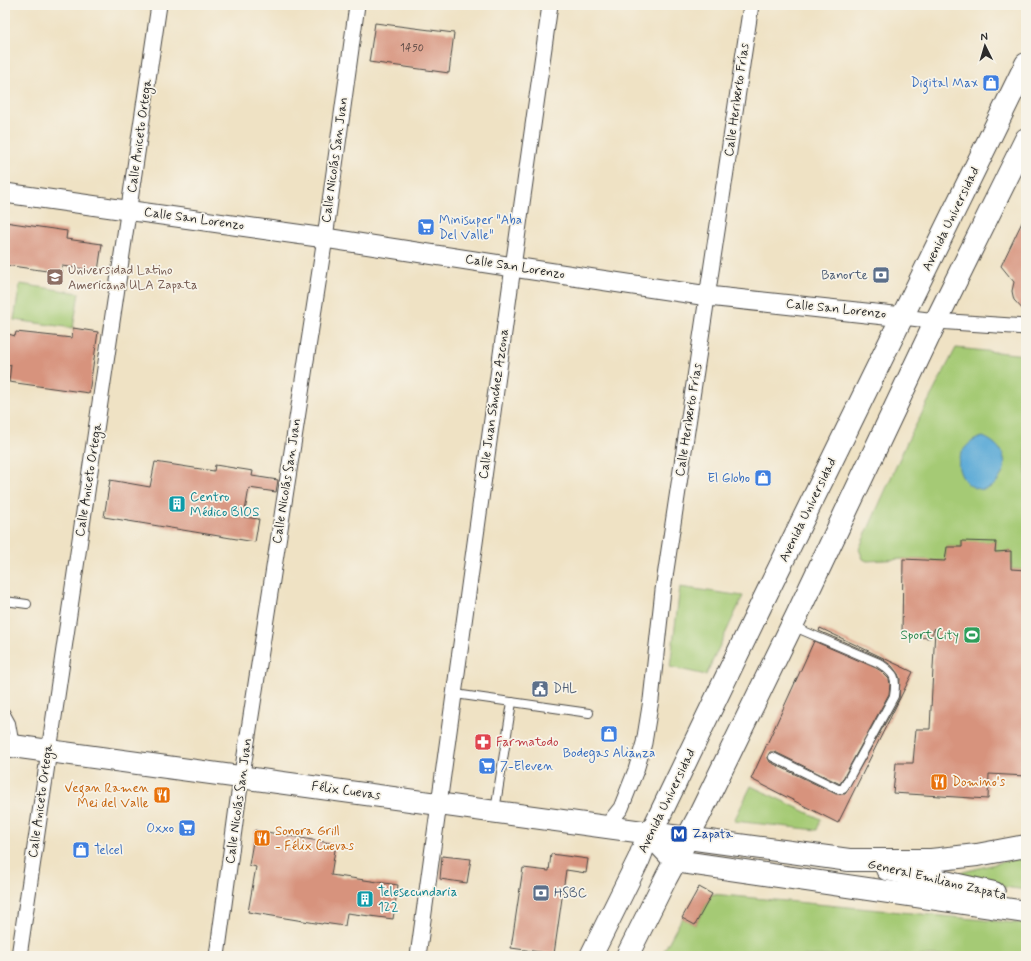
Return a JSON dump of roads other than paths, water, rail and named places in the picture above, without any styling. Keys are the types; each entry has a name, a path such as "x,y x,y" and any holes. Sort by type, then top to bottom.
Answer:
{"main road":[{"name":"Avenida Universidad","path":"591,956 639,858 649,833 654,827 1026,64"},
{"path":"628,956 791,626 936,321 1026,138"},
{"name":"Félix Cuevas","path":"10,746 848,860"},
{"path":"649,833 673,864 1026,912"},
{"path":"848,860 938,860 1026,846"},
{"name":"General Emiliano Zapata","path":"848,860 961,887 1026,899"}],"street":[{"name":"Calle Aniceto Ortega","path":"19,956 48,750 159,5"},
{"name":"Calle Nicolás San Juan","path":"217,956 242,777 325,238 356,5"},
{"name":"Calle Juan Sánchez Azcona","path":"418,956 550,5"},
{"name":"Calle Heriberto Frías","path":"606,827 621,808 636,770 644,743 651,700 663,590 751,5"},
{"name":"Calle San Lorenzo","path":"5,193 325,238 708,296 936,321 1026,327"}],"lane":[{"path":"5,601 27,604"},
{"path":"773,757 838,790 843,789 894,696 896,682 890,670 879,663 791,626"},
{"path":"455,694 589,713"},
{"path":"495,812 512,702"},
{"path":"5,712 11,723 10,746"},
{"path":"673,864 1026,920"}],"water":[{"path":"983,437 998,447 1002,452 1005,464 1001,476 993,486 984,489 975,488 968,483 962,476 959,467 959,457 965,448 973,441"}],"place":[{"name":"Digital Max","path":"991,83"},
{"name":"Minisuper \"Aba Del Valle\"","path":"426,227"},
{"name":"Banorte","path":"881,275"},
{"name":"Universidad Latino Americana ULA Zapata","path":"55,277"},
{"name":"El Globo","path":"763,478"},
{"name":"Centro Médico BIOS","path":"177,504"},
{"name":"Sport City","path":"972,635"},
{"name":"DHL","path":"540,689"},
{"name":"Bodegas Alianza","path":"609,734"},
{"name":"Farmatodo","path":"483,742"},
{"name":"7-Eleven","path":"487,766"},
{"name":"Domino's","path":"939,782"},
{"name":"Vegan Ramen Mei del Valle","path":"162,795"},
{"name":"Oxxo","path":"187,828"},
{"name":"Zapata","path":"679,834"},
{"name":"Sonora Grill - Félix Cuevas","path":"262,838"},
{"name":"Telcel","path":"81,850"},
{"name":"HSBC","path":"541,893"},
{"name":"Telesecundaria 122","path":"365,899"}]}
